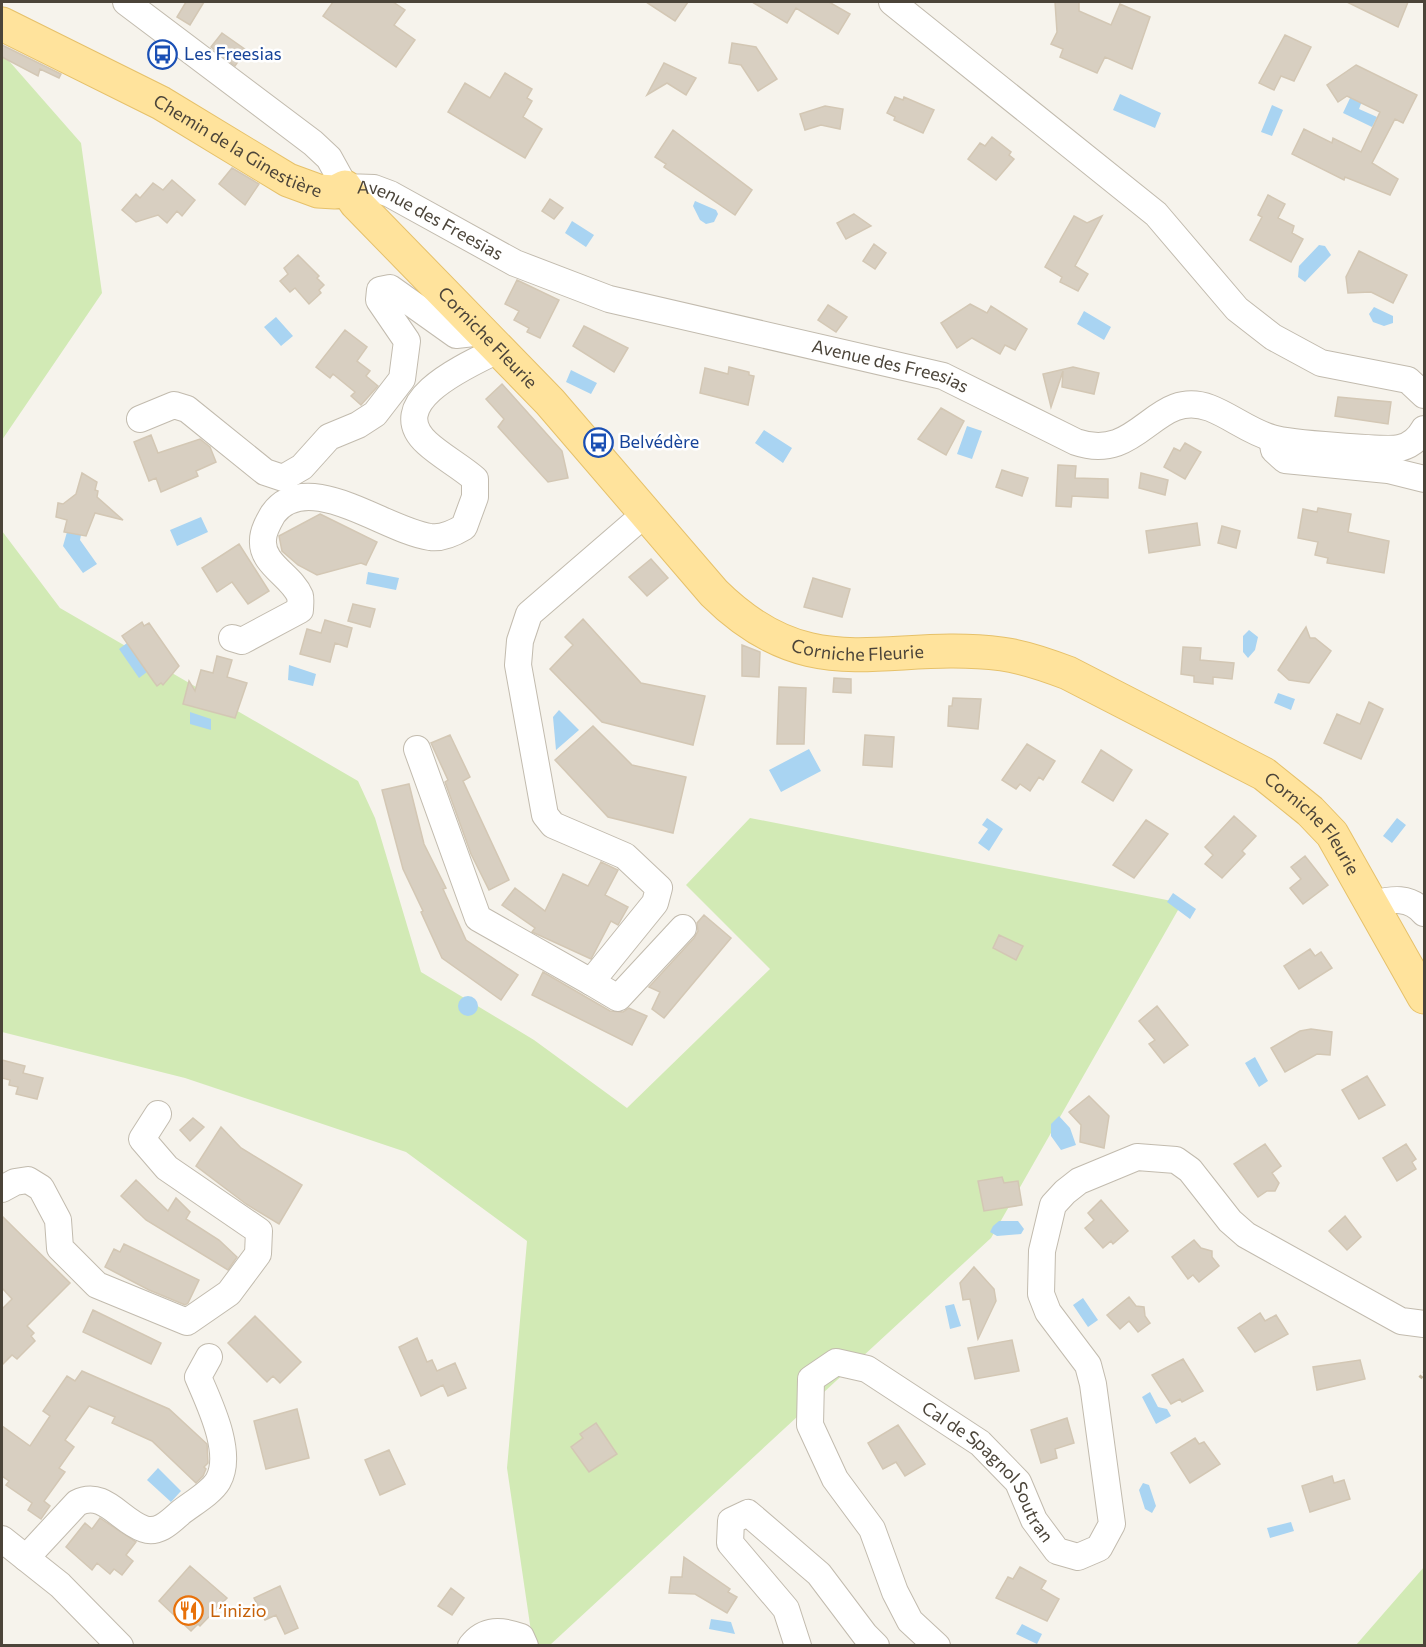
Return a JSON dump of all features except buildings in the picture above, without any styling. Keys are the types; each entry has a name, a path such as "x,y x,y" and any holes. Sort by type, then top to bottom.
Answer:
{"main road":[{"name":"Chemin de la Ginestière","path":"2,24 161,103 288,180 318,191 335,192 345,188"},
{"name":"Corniche Fleurie","path":"345,188 356,203 550,402 645,514 736,615 768,634 797,646 826,654 861,657 970,651 1035,660 1068,673 1242,761 1284,788 1332,834 1425,997"}],"street":[{"name":"Chemin de la Ginestière","path":"126,2 313,143 329,158 345,188"},
{"path":"892,2 1156,214 1237,309 1273,337 1321,363 1408,380 1425,395"},
{"name":"Avenue des Freesias","path":"345,188 374,188 390,194 515,263 609,299 944,376 1088,446 1108,447 1126,440 1166,411 1184,405 1209,407 1272,439 1399,448 1418,438 1425,429"},
{"path":"140,419 174,405 187,409 264,472 283,478 302,467 329,436 375,414 402,379 407,341 379,300 380,290 390,288 456,335 492,341"},
{"path":"232,638 242,641 300,610 300,596 265,551 263,539 269,520 278,508 289,500 302,496 326,497 391,525 431,537 449,535 464,527 475,497 475,479 425,442 414,423 417,408 435,384 492,341"},
{"path":"1272,439 1274,450 1285,460 1388,470 1425,479"},
{"path":"591,982 655,903 659,888 624,856 553,825 546,815 518,665 520,641 529,614 645,514"},
{"path":"417,749 477,918 618,998 683,927"},
{"path":"1372,904 1399,899 1411,902 1425,913"},
{"path":"2,1189 15,1182 28,1180 41,1188 58,1220 60,1248 97,1285 187,1322 229,1293 258,1254 259,1231 167,1168 142,1139 158,1114"},
{"name":"Cal de Spagnol Soutran","path":"937,1646 910,1621 895,1592 872,1529 835,1479 810,1425 811,1379 836,1362 867,1369 980,1443 1018,1482 1034,1520 1057,1551 1078,1557 1099,1548 1112,1524 1093,1384 1088,1365 1048,1312 1041,1294 1042,1251 1053,1205 1079,1181 1137,1157 1176,1160 1190,1170 1230,1221 1246,1235 1401,1321 1425,1324"},
{"path":"27,1558 77,1503 86,1499 97,1499 145,1530 161,1529 217,1483 223,1468 217,1423 198,1377 209,1357"},
{"path":"798,1646 786,1609 730,1543 731,1521 748,1513 819,1574 876,1646"},
{"path":"2,1539 68,1592 120,1646"},
{"path":"471,1646 477,1638 500,1630 521,1637 525,1646"}],"path":[{"path":"1420,1378 1425,1373"}],"green space":[{"path":"2,53 81,143 102,293 2,440"},
{"path":"2,531 60,608 358,781 375,818 421,972 534,1040 627,1108 770,969 686,885 750,818 1182,903 991,1238 550,1645 533,1645 507,1468 527,1241 406,1152 185,1078 2,1032"},
{"path":"1424,1567 1424,1645 1356,1645"}],"water":[{"path":"1120,94 1161,113 1155,128 1113,110"},
{"path":"1351,96 1362,101 1359,109 1377,117 1372,127 1343,113"},
{"path":"1272,105 1283,110 1272,136 1261,132"},
{"path":"695,201 716,210 718,214 714,222 706,224 700,220 693,206"},
{"path":"572,221 594,235 586,247 565,233"},
{"path":"1319,245 1325,246 1331,255 1305,282 1298,277 1299,266"},
{"path":"1374,307 1393,316 1393,323 1384,326 1373,322 1369,314"},
{"path":"1084,311 1111,327 1104,340 1077,324"},
{"path":"276,317 293,336 281,346 264,327"},
{"path":"571,370 597,383 591,394 566,382"},
{"path":"967,426 982,431 972,459 957,454"},
{"path":"764,430 792,448 783,463 755,443"},
{"path":"201,517 208,532 177,546 170,530"},
{"path":"67,532 81,535 80,540 97,564 83,573 63,546"},
{"path":"368,572 399,578 396,590 366,584"},
{"path":"1249,630 1258,637 1255,650 1248,658 1243,652 1243,636"},
{"path":"127,643 147,672 139,678 119,649"},
{"path":"289,665 316,674 313,686 288,680"},
{"path":"1278,693 1295,699 1291,710 1274,703"},
{"path":"559,710 579,730 556,750 553,717"},
{"path":"190,712 211,719 211,730 190,724"},
{"path":"809,749 821,771 781,792 769,770"},
{"path":"987,818 1003,829 989,851 978,843 988,829 982,825"},
{"path":"1397,818 1406,825 1392,843 1383,836"},
{"path":"1173,893 1196,909 1190,919 1167,902"},
{"path":"468,996 475,999 478,1006 475,1013 468,1016 461,1013 458,1006 461,999"},
{"path":"1255,1057 1268,1081 1259,1087 1245,1063"},
{"path":"1059,1116 1070,1128 1076,1145 1061,1150 1051,1136 1051,1124"},
{"path":"999,1221 1018,1221 1024,1229 1021,1234 997,1236 990,1232"},
{"path":"1083,1298 1098,1320 1088,1327 1073,1305"},
{"path":"954,1304 961,1326 950,1329 945,1306"},
{"path":"1150,1392 1158,1407 1167,1409 1171,1416 1156,1424 1142,1397"},
{"path":"158,1468 181,1491 171,1502 147,1480"},
{"path":"1143,1483 1149,1485 1156,1506 1152,1513 1145,1509 1139,1490"},
{"path":"1291,1522 1294,1531 1270,1538 1267,1528"},
{"path":"711,1619 731,1622 735,1634 709,1629"},
{"path":"1022,1624 1042,1634 1037,1644 1016,1634"}],"place":[{"name":"Les Freesias","path":"163,54"},
{"name":"Belvédère","path":"598,442"},
{"name":"L’inizio","path":"189,1611"}]}
